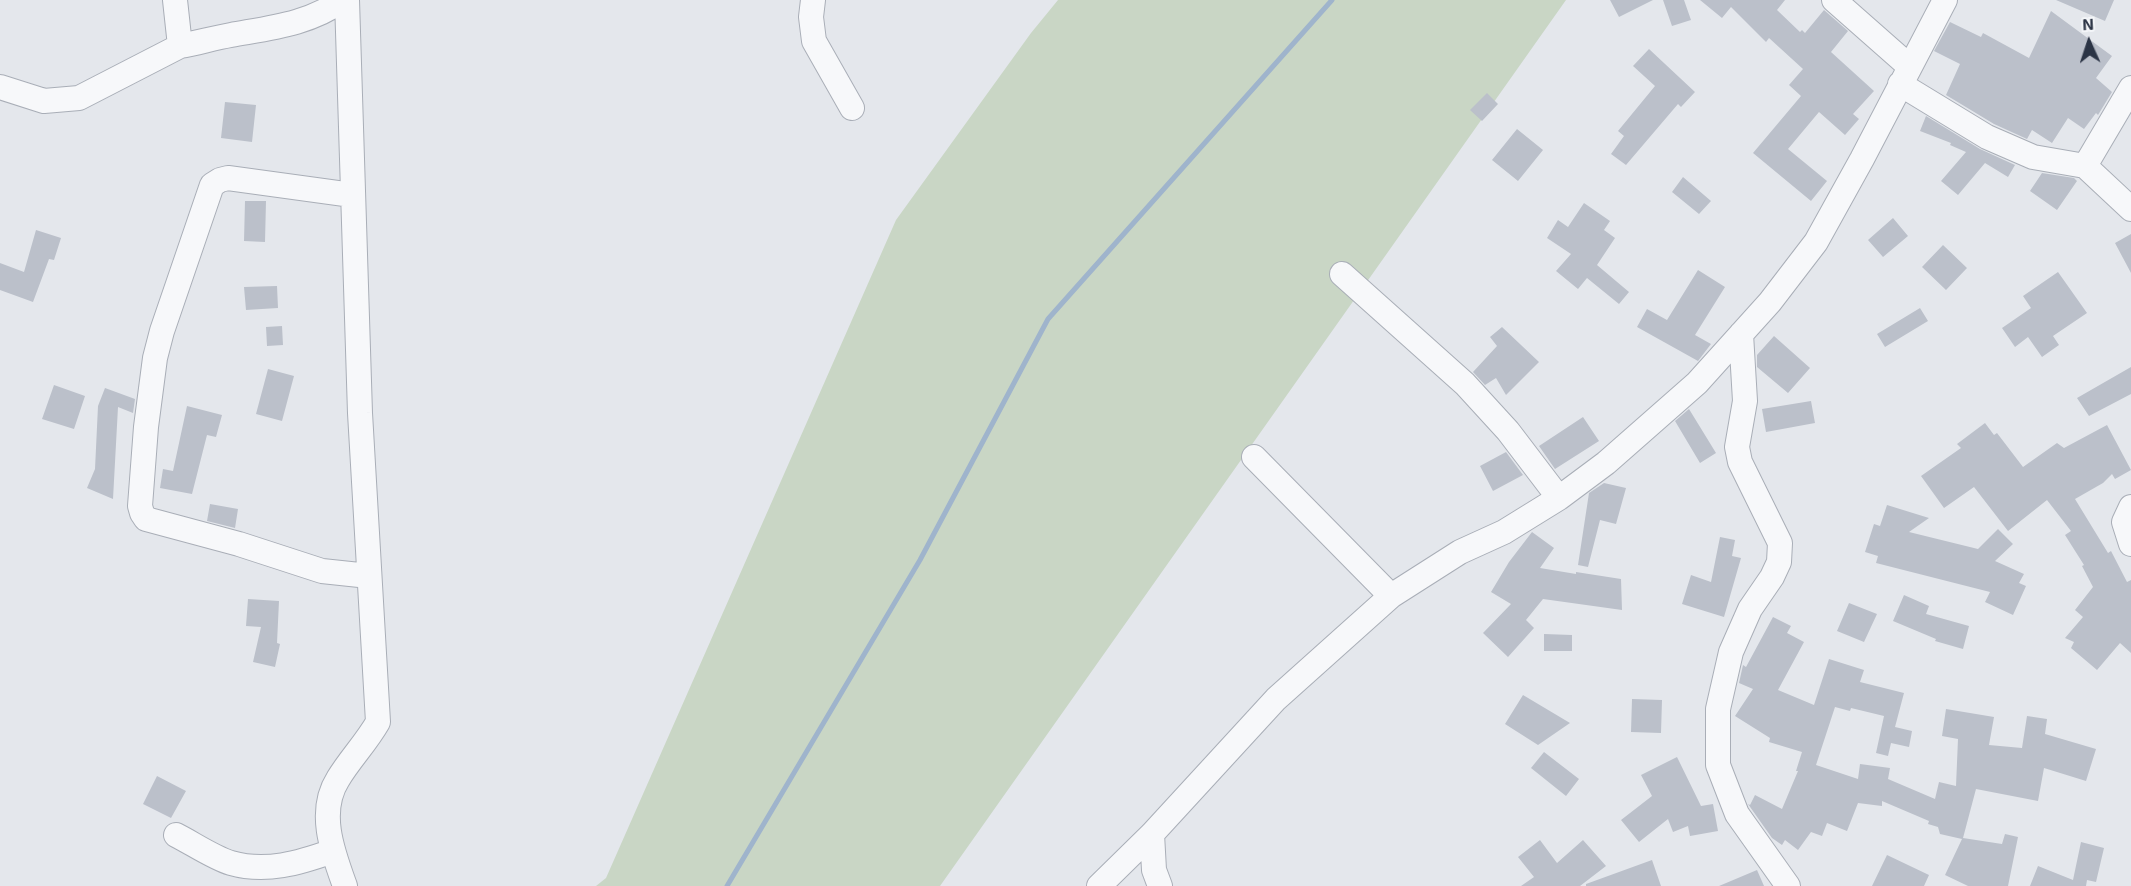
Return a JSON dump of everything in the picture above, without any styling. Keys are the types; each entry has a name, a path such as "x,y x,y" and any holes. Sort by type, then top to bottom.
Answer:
{"street":[{"path":"175,0 180,46"},
{"path":"0,87 44,101 79,98 180,46 271,29 328,11 344,0"},
{"path":"344,0 360,413 378,722 367,742 338,779 330,794 328,823 333,851 345,886"},
{"path":"813,0 811,17 814,42 852,108"},
{"path":"1834,0 1905,75 1987,137 2033,157 2085,166 2131,209"},
{"path":"1099,886 1152,834 1276,699 1391,596 1460,552 1504,531 1559,498 1606,463 1697,383 1770,302 1816,242 1945,0"},
{"path":"2085,166 2131,88"},
{"path":"352,195 228,178 212,184 155,358 146,427 140,506 146,519 238,544 322,571 369,576"},
{"path":"1342,274 1465,384 1508,431 1559,498"},
{"path":"1741,334 1745,401 1737,447 1740,462 1780,543 1779,562 1772,577 1750,609 1731,652 1718,709 1718,765 1737,813 1788,886"},
{"path":"1254,457 1391,596"},
{"path":"2131,507 2124,522 2131,544"},
{"path":"1152,834 1154,870 1160,886"},
{"path":"176,835 231,863 271,868 299,863 333,851"}],"green space":[{"path":"1058,0 1566,0 940,886 596,886 606,878 896,220 1031,33"}],"building":[{"path":"1610,0 1653,0 1619,17"},
{"path":"1663,0 1684,0 1691,20 1672,26"},
{"path":"1700,0 1785,0 1777,10 1800,32 1802,30 1805,33 1824,10 1848,31 1831,52 1874,91 1853,114 1859,119 1845,135 1819,112 1788,149 1827,181 1811,201 1753,153 1801,96 1789,85 1803,69 1769,38 1766,42 1731,7 1722,18"},
{"path":"2056,0 2114,0 2105,21"},
{"path":"2051,11 2112,56 2096,78 2112,92 2098,115 2096,113 2084,129 2068,118 2052,143 2032,130 2027,139 1994,124 1946,95 1960,64 1934,51 1950,22 1981,37 1983,33 2029,58"},
{"path":"1649,49 1695,92 1681,107 1678,104 1626,165 1611,154 1624,136 1618,131 1655,86 1633,66"},
{"path":"1487,93 1498,104 1482,121 1470,110"},
{"path":"225,102 256,105 252,142 221,138"},
{"path":"1926,116 1980,149 2015,165 2008,177 1985,163 1958,195 1941,181 1966,152 1950,145 1951,143 1920,131"},
{"path":"1517,129 1543,150 1518,181 1492,160"},
{"path":"2042,173 2074,178 2077,181 2057,210 2030,191"},
{"path":"1683,177 1711,201 1699,214 1672,192"},
{"path":"245,201 266,201 265,242 244,241"},
{"path":"1584,203 1610,221 1604,230 1615,238 1597,265 1629,292 1619,304 1587,278 1578,289 1556,271 1571,254 1547,238 1558,220 1568,227"},
{"path":"1893,218 1908,236 1883,257 1868,240"},
{"path":"36,230 61,238 54,260 49,259 33,302 0,290 0,263 24,272"},
{"path":"2131,234 2131,273 2115,243"},
{"path":"1943,245 1967,268 1946,290 1922,267"},
{"path":"1698,270 1725,287 1695,335 1711,344 1698,361 1637,327 1647,309 1667,320"},
{"path":"2058,272 2087,313 2053,336 2059,345 2042,357 2028,337 2015,347 2002,328 2031,308 2023,296"},
{"path":"277,286 278,308 246,310 244,287"},
{"path":"1920,308 1928,321 1885,347 1877,334"},
{"path":"282,326 283,345 267,346 266,327"},
{"path":"1502,327 1539,362 1506,395 1496,378 1485,385 1473,372 1497,346 1490,337"},
{"path":"1774,336 1810,368 1788,393 1757,367 1757,355"},
{"path":"2131,367 2131,394 2089,416 2077,398"},
{"path":"268,369 294,376 282,421 256,414"},
{"path":"54,385 85,396 74,429 42,419"},
{"path":"105,388 135,399 133,413 118,407 113,499 87,488 95,469 98,406"},
{"path":"1811,401 1815,423 1766,432 1762,409"},
{"path":"187,406 222,415 216,437 207,435 192,494 160,488 163,469 173,471"},
{"path":"1689,409 1716,453 1700,463 1675,421"},
{"path":"1583,417 1599,441 1555,469 1539,446"},
{"path":"1985,423 1994,435 1997,433 2023,467 2057,443 2064,448 2107,425 2131,470 2115,479 2112,474 2103,483 2075,499 2108,553 2111,551 2127,582 2131,580 2131,653 2120,643 2097,670 2071,648 2074,642 2065,638 2083,617 2075,610 2093,587 2082,566 2084,565 2065,535 2071,531 2047,500 2008,531 1974,487 1944,508 1921,476 1961,448 1957,444"},
{"path":"1506,452 1523,475 1493,491 1480,466"},
{"path":"1604,483 1626,488 1616,524 1600,520 1588,567 1578,565 1589,493"},
{"path":"210,504 238,509 235,528 207,521"},
{"path":"1887,505 1929,518 1909,532 1978,549 1998,529 2013,544 1995,561 2024,574 2019,583 2026,586 2013,615 1985,602 1990,592 1876,563 1878,556 1865,552 1874,524 1880,526"},
{"path":"1532,532 1554,548 1540,568 1621,579 1622,610 1543,599 1526,620 1534,628 1508,657 1483,633 1511,604 1491,592 1509,562"},
{"path":"1720,537 1735,540 1732,556 1741,558 1724,617 1682,604 1691,575 1711,582"},
{"path":"1904,595 1929,606 1926,614 1969,626 1963,649 1935,641 1936,639 1893,621"},
{"path":"248,599 279,601 277,643 280,644 275,667 253,662 261,627 246,626"},
{"path":"1849,603 1877,614 1864,642 1837,631"},
{"path":"1773,617 1791,626 1787,633 1804,642 1778,690 1814,705 1829,659 1864,670 1860,682 1904,693 1895,727 1912,731 1909,747 1891,743 1888,756 1876,753 1884,716 1851,708 1850,711 1835,707 1816,765 1858,779 1860,764 1890,768 1888,779 1935,799 1939,782 1956,786 1958,739 1942,736 1946,709 1994,717 1989,745 2022,748 2027,716 2047,719 2045,734 2096,749 2086,781 2044,768 2038,801 1976,789 1963,838 2002,844 2005,834 2018,837 2008,886 1968,886 1945,875 1962,839 1940,834 1938,827 1928,824 1929,821 1882,801 1882,806 1858,803 1847,831 1827,823 1822,836 1811,832 1798,850 1785,840 1782,845 1772,838 1748,804 1750,805 1755,795 1782,809 1798,771 1796,771 1802,752 1769,742 1770,738 1735,716 1753,689 1739,683 1743,665 1746,667"},
{"path":"1544,634 1572,635 1572,651 1544,651"},
{"path":"1523,695 1570,723 1538,745 1505,724"},
{"path":"1632,699 1662,700 1661,733 1631,732"},
{"path":"1544,752 1579,779 1566,796 1531,768"},
{"path":"1677,757 1701,806 1713,804 1718,831 1690,836 1688,826 1673,832 1668,819 1639,842 1621,820 1652,796 1641,775"},
{"path":"157,776 186,791 171,818 143,804"},
{"path":"1540,840 1557,863 1583,840 1606,866 1580,886 1521,886 1534,877 1518,857"},
{"path":"2081,842 2104,848 2096,882 2087,880 2086,886 2030,886 2038,866 2073,880"},
{"path":"1887,855 1929,875 1924,886 1872,886"},
{"path":"1652,860 1661,886 1586,886 1586,884"},
{"path":"1757,870 1764,886 1719,886"}],"waterway":[{"path":"727,886 920,560 1048,319 1332,0"}]}
